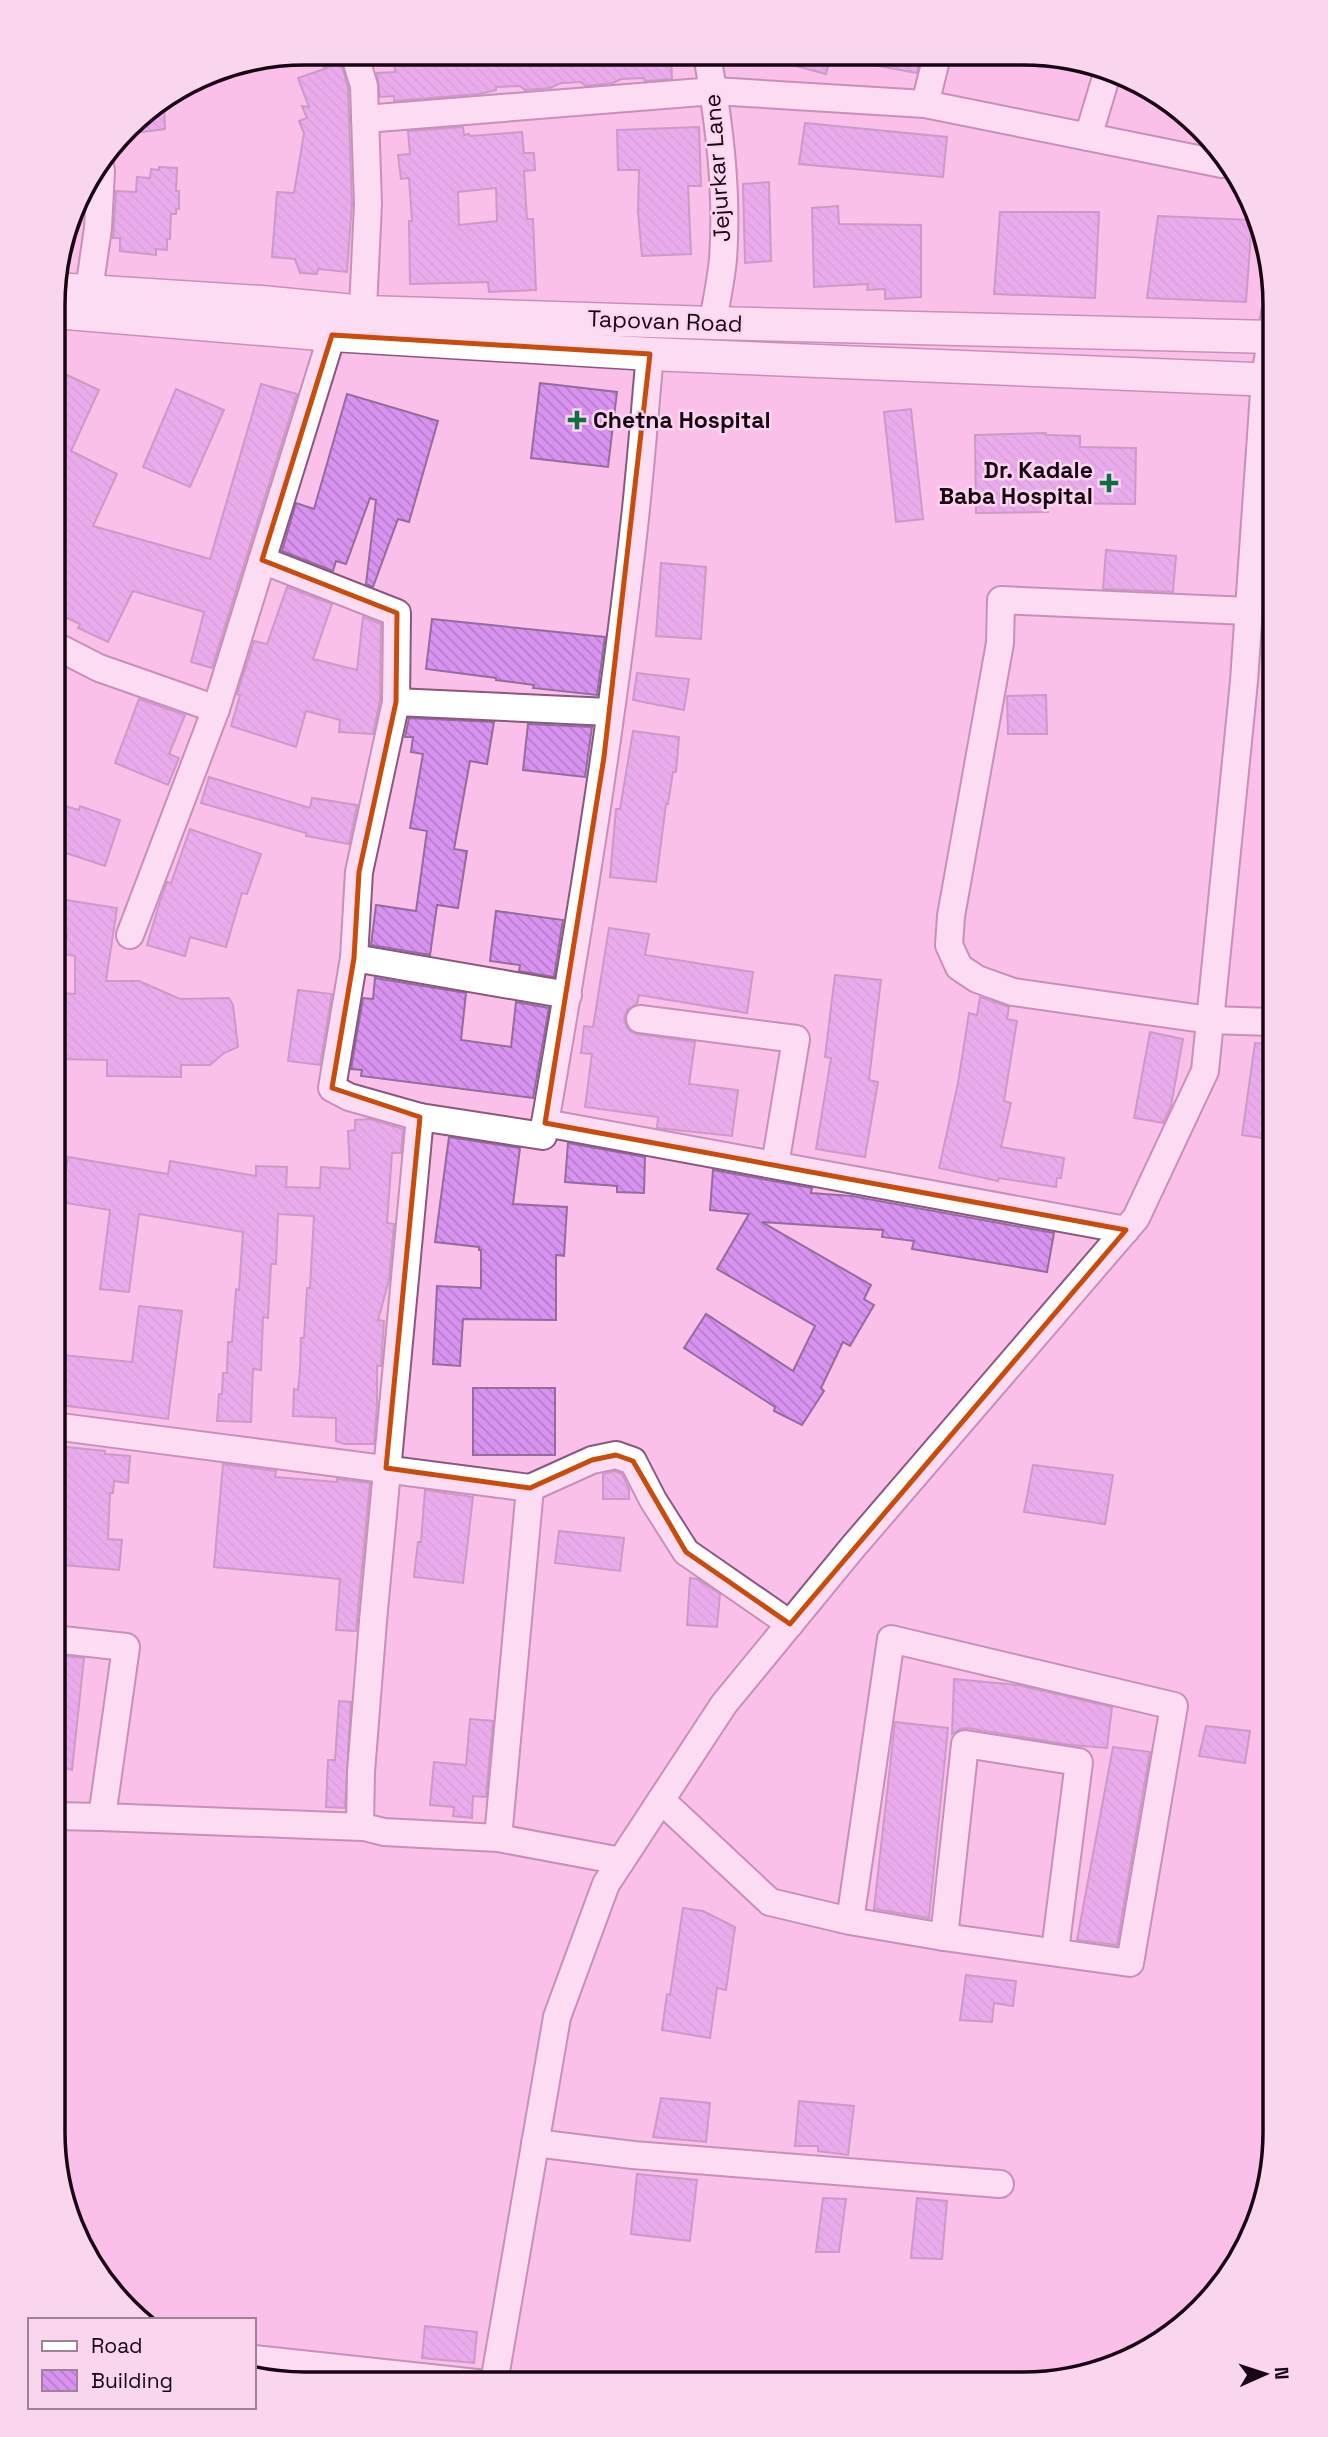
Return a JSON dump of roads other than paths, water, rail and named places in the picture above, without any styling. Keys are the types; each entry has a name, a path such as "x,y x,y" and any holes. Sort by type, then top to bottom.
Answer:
{"main road":[{"name":"Tapovan Road","path":"66,289 261,302 352,328 713,323 1263,328"},
{"path":"65,313 352,328 650,354 1263,379"}],"street":[{"path":"130,935 216,709 262,560 352,328 368,204 364,86 358,65"},
{"name":"Jejurkar Lane","path":"708,65 714,91 724,189 723,259 713,323"},
{"path":"925,104 935,65"},
{"path":"1088,137 1106,79"},
{"path":"365,119 714,91 925,104 1217,163"},
{"path":"89,290 98,228 99,181"},
{"path":"262,560 397,613 396,702 359,872 354,958 332,1087 349,1097 420,1117 543,1136 568,995 609,712 635,519 650,354"},
{"path":"496,2372 557,2017 606,1884 724,1704 853,1547 1136,1218 1205,1071 1243,694 1263,453"},
{"path":"1248,611 1001,600 1000,643 951,916 949,945 959,967 977,979 1013,992 1210,1020 1263,1022"},
{"path":"65,651 99,668 216,709"},
{"path":"396,702 609,712"},
{"path":"354,958 568,995"},
{"path":"640,1019 796,1039 775,1166"},
{"path":"362,1828 361,1772 386,1468 420,1117"},
{"path":"545,1123 1126,1230"},
{"path":"65,1428 530,1488 592,1460 616,1455 633,1461 653,1500 686,1552 790,1624"},
{"path":"498,1838 530,1488"},
{"path":"661,1800 769,1902 850,1921 944,1937 1130,1963 1174,1706 891,1639 850,1921"},
{"path":"65,1640 126,1647 102,1817"},
{"path":"944,1937 964,1744 1079,1762 1055,1951"},
{"path":"65,1816 362,1828 384,1832 498,1838 621,1861"},
{"path":"535,2143 633,2155 1000,2184"},
{"path":"256,2359 375,2372"}],"place":[{"name":"Chetna Hospital","path":"577,420"},
{"name":"Dr. Kadale Baba Hospital","path":"1109,483"}]}
